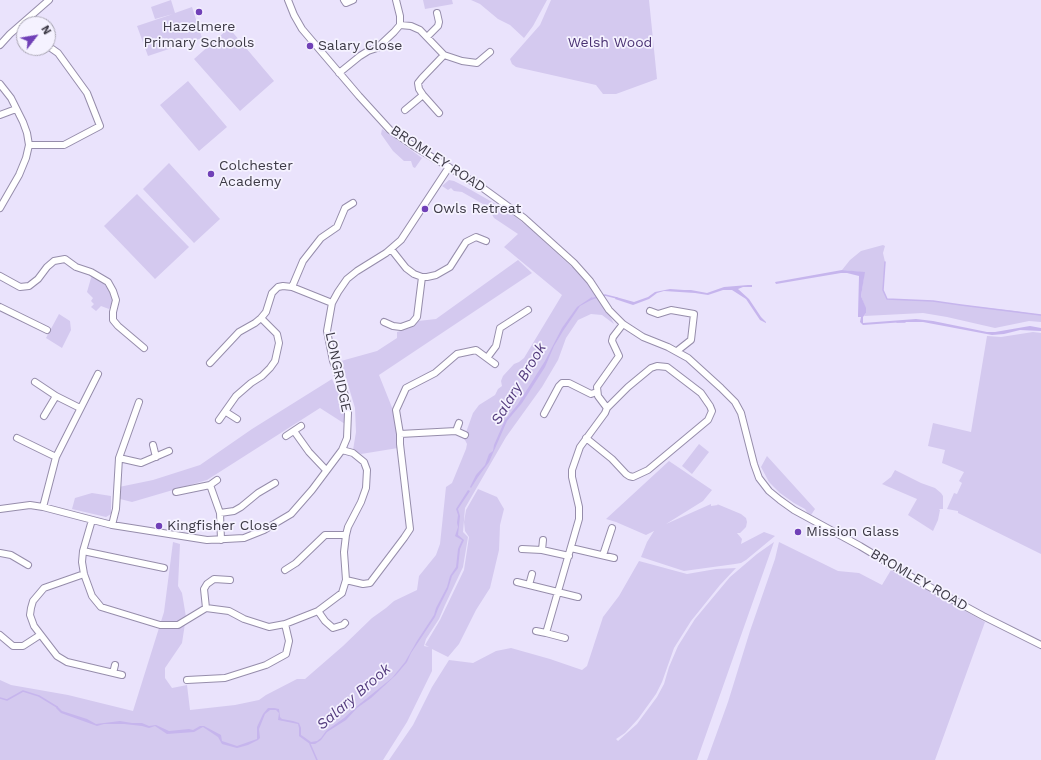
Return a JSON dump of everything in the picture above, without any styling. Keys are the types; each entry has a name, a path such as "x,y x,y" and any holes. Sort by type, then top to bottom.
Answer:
{"street":[{"path":"32,16 49,0"},
{"name":"BROMLEY ROAD","path":"288,0 302,29 383,124 412,145 499,199 524,218 585,274 609,310 623,324 643,337 676,351 688,358 699,366 735,402 741,413 756,471 764,485 780,500 794,510 956,601 1041,645"},
{"path":"339,8 345,2 353,0"},
{"path":"339,73 360,56 377,48 400,25 396,0"},
{"path":"426,37 438,26 439,22 437,13"},
{"path":"400,25 411,26 420,30 444,55 462,61 477,62 490,52"},
{"path":"0,45 16,31"},
{"path":"29,145 64,145 100,126 87,94 56,52"},
{"path":"439,112 423,95 419,89 418,83 444,55"},
{"path":"0,84 11,98 27,133 29,145 26,158 19,175 0,207"},
{"path":"405,110 423,95"},
{"path":"0,115 16,109"},
{"name":"LONGRIDGE","path":"0,509 30,505 112,525 207,540 244,538 264,530 291,514 312,490 342,450 347,438 348,413 346,398 333,361 327,331 332,303 347,279 391,249 406,233 449,167"},
{"path":"292,288 303,261 321,238 337,227 345,208 353,203"},
{"path":"476,229 476,237"},
{"path":"391,249 406,268 414,274 422,277 436,275 450,267 466,242 476,237 486,241"},
{"path":"0,276 20,287 29,286 38,279 47,267 59,259 65,259 76,267 91,272 108,282 113,291 116,300 113,320 144,348"},
{"path":"384,322 401,328 412,322 417,316 422,277"},
{"path":"210,363 239,332 261,318 266,312 274,290 283,286 292,288 332,303"},
{"path":"0,307 47,330"},
{"path":"487,358 496,346 500,328 528,310"},
{"path":"650,311 658,314 671,310 694,314 691,340 676,351"},
{"path":"219,420 236,396 262,376 275,361 279,343 277,334 261,318"},
{"path":"607,408 601,401 597,392 597,387 618,356 612,341 613,337 623,324"},
{"path":"346,580 363,584 370,583 410,529 396,410 406,388 435,373 457,354 476,350 495,364"},
{"path":"546,633 579,519 579,507 572,477 572,470 580,447 586,438 605,413 607,408 651,368 657,366 667,368 701,392 712,411 708,420 648,470 633,477 626,474 612,459 586,438"},
{"path":"43,507 56,456 98,374"},
{"path":"35,382 56,396 80,408"},
{"path":"544,414 562,383 569,383 590,394 597,392"},
{"path":"44,416 56,396"},
{"path":"112,525 116,509 119,458 139,402"},
{"path":"226,412 237,419"},
{"path":"456,431 459,423"},
{"path":"286,436 301,426"},
{"path":"294,431 309,452 326,470"},
{"path":"400,434 456,431 465,435"},
{"path":"17,438 56,456"},
{"path":"153,445 156,457"},
{"path":"92,520 83,551 82,562 84,574 92,596 101,607 160,626 178,625 206,608 229,611 244,620 269,627 285,624 318,611 342,593 346,580 344,552 346,535 348,527 361,502 366,488 367,470 364,462 353,453 342,450"},
{"path":"119,458 141,463 169,451"},
{"path":"176,492 210,485 217,480"},
{"path":"220,513 234,511 274,483"},
{"path":"210,485 220,513 221,540"},
{"path":"603,555 612,528"},
{"path":"285,570 296,563 326,535 346,535"},
{"path":"542,550 543,540"},
{"path":"571,548 614,558"},
{"path":"522,549 542,550 569,556"},
{"path":"83,551 164,568"},
{"path":"0,553 11,555 28,565"},
{"path":"84,574 44,588 33,601 31,608 30,615 34,626 57,656 66,662 122,675"},
{"path":"529,585 532,574"},
{"path":"206,608 204,589 207,584 214,579 230,580"},
{"path":"517,582 578,596"},
{"path":"318,611 325,621 333,628 345,623"},
{"path":"187,680 236,676 266,665 286,654 290,641 285,624"},
{"path":"536,631 565,638"},
{"path":"0,635 14,646 23,646 40,635"},
{"path":"113,673 115,665"}],"green space":[{"path":"171,0 175,13 192,7 202,38 148,56 137,26 173,14 155,19 151,7"},
{"path":"423,0 452,0 453,4 425,9"},
{"name":"Welsh Wood","path":"471,0 547,0 533,26 524,38 510,25 498,19 480,4"},
{"name":"Welsh Wood","path":"551,0 649,0 657,79 616,94 603,94 596,85 516,67 512,64 510,59 540,25"},
{"path":"229,28 274,81 240,111 194,59"},
{"path":"188,81 227,127 199,151 160,105"},
{"path":"382,129 422,158 415,168 413,167 411,161 404,161 393,151 381,134"},
{"path":"169,163 220,219 194,243 143,189"},
{"path":"449,180 464,186 508,211 527,226 572,267 574,263 609,314 614,324 602,315 591,314 578,320 566,338 558,360 542,387 506,437 465,508 463,532 468,537 463,567 439,619 426,639 424,646 429,647 425,645 440,620 464,570 469,537 465,531 464,522 466,510 478,489 497,497 504,509 500,525 499,550 490,588 476,610 459,644 448,657 432,649 432,671 407,722 383,760 0,760 0,680 11,685 68,695 133,711 164,612 173,542 180,544 178,586 182,593 186,617 182,643 165,668 165,678 172,688 187,685 190,710 235,705 259,700 297,679 305,679 372,618 394,601 417,590 419,576 436,555 440,544 446,487 452,483 466,449 467,444 464,438 473,413 479,405 495,395 498,389 502,386 501,381 503,376 514,364 524,358 562,295 504,247 518,234 494,218 489,209 483,204 462,192 454,191 451,188 448,190 442,186"},
{"path":"137,194 189,247 155,279 104,226"},
{"path":"883,245 885,246 883,253 885,262 883,290 887,299 933,301 1015,311 1041,315 1041,322 1029,321 995,328 923,313 864,316 866,313 861,296 864,276 860,272 842,270 850,260 861,251"},
{"path":"518,260 532,273 379,375 393,410 398,436 398,448 361,454 353,450 356,432 355,408 341,361 377,351 397,338 397,332 410,328 418,321 436,319"},
{"path":"92,276 101,281 109,289 113,298 113,303 109,309 101,306 96,311 91,307 94,304 91,301 93,298 87,292"},
{"path":"59,314 70,321 71,330 62,348 46,338"},
{"path":"1033,332 1041,333 1041,554 958,513 958,511 947,509 954,493 957,494 962,483 959,481 964,472 942,463 945,450 928,446 933,423 971,432 987,336 1001,337"},
{"path":"332,379 341,399 345,424 320,408 207,480 132,502 120,499 119,487 153,480 200,465 252,429"},
{"path":"699,444 709,452 692,474 682,466"},
{"path":"767,456 815,509 811,515 808,514 805,509 780,493 769,482 761,467"},
{"path":"669,461 712,490 703,501 666,524 711,504 711,506 718,505 717,504 741,514 746,518 746,527 740,533 737,533 742,539 741,544 764,532 775,536 746,560 735,564 684,571 641,557 647,542 654,531 646,535 606,519"},
{"path":"895,470 935,488 943,496 943,509 939,509 938,520 933,531 908,515 917,499 882,484 891,477"},
{"path":"92,493 111,496 111,514 106,517 72,509 75,498"},
{"path":"774,542 697,760 389,760 413,725 432,687 449,660 473,663 496,651 511,648 582,670 587,666 603,617 619,596 639,561 687,574 716,569 736,568 691,621 674,648 662,682 656,694 638,719 625,733 616,739 618,741 637,724 657,697 664,684 678,646 695,619 730,577"},
{"path":"779,542 838,571 859,573 882,585 891,570 985,622 935,760 707,760 728,702 750,631 775,559"}],"shaded area":[{"path":"842,270 865,272 861,296 866,308 863,323 916,319 987,332 1030,326 1041,328 1041,331 1020,330 992,335 923,322 863,325 860,322 861,317 858,317 859,276 841,273 776,284 775,282"},
{"path":"752,285 752,287 743,287 738,289 749,299 766,323 760,320 746,299 732,290 723,290 708,295 664,291 633,305 615,299 616,297 634,302 648,297 655,292 670,289 691,290 707,293 724,287"},
{"path":"592,297 593,299 580,306 563,331 554,346 545,367 522,403 507,421 489,462 471,488 470,487 476,475 485,465 489,454 493,451 494,445 505,420 518,404 545,361 562,328 577,307"},
{"path":"468,490 470,491 458,509 460,516 458,535 464,540 460,549 458,568 452,576 448,589 435,617 411,653 407,662 396,675 371,698 357,708 346,720 327,732 321,740 315,744 310,744 299,736 298,724 278,720 279,713 276,710 270,710 265,714 259,729 260,738 258,740 237,748 222,744 218,737 203,727 194,732 167,734 155,726 149,728 124,724 104,724 97,726 61,713 56,708 57,706 62,711 87,719 96,724 120,721 142,723 149,726 156,725 169,731 193,730 200,726 204,726 221,735 222,741 237,746 257,739 257,727 263,714 268,708 274,708 279,709 280,717 282,719 299,723 301,735 311,742 317,741 326,731 392,678 405,662 434,615 447,587 450,576 456,567 458,549 462,540 455,536 458,527 458,515 456,509"}],"waterway":[{"path":"885,262 883,290 887,299 933,301 1041,315"},
{"name":"Salary Brook","path":"601,296 605,295 617,298"},
{"name":"Salary Brook","path":"591,299 598,297"},
{"name":"Salary Brook","path":"897,322 905,322"},
{"name":"Salary Brook","path":"0,698 7,700 23,691 39,696 57,707"},
{"path":"310,744 317,760"}],"place":[{"name":"Hazelmere Primary Schools","path":"199,12"},
{"name":"Salary Close","path":"310,46"},
{"name":"Colchester Academy","path":"211,174"},
{"name":"Owls Retreat","path":"425,209"},
{"name":"Kingfisher Close","path":"159,526"},
{"name":"Mission Glass","path":"798,532"}]}
